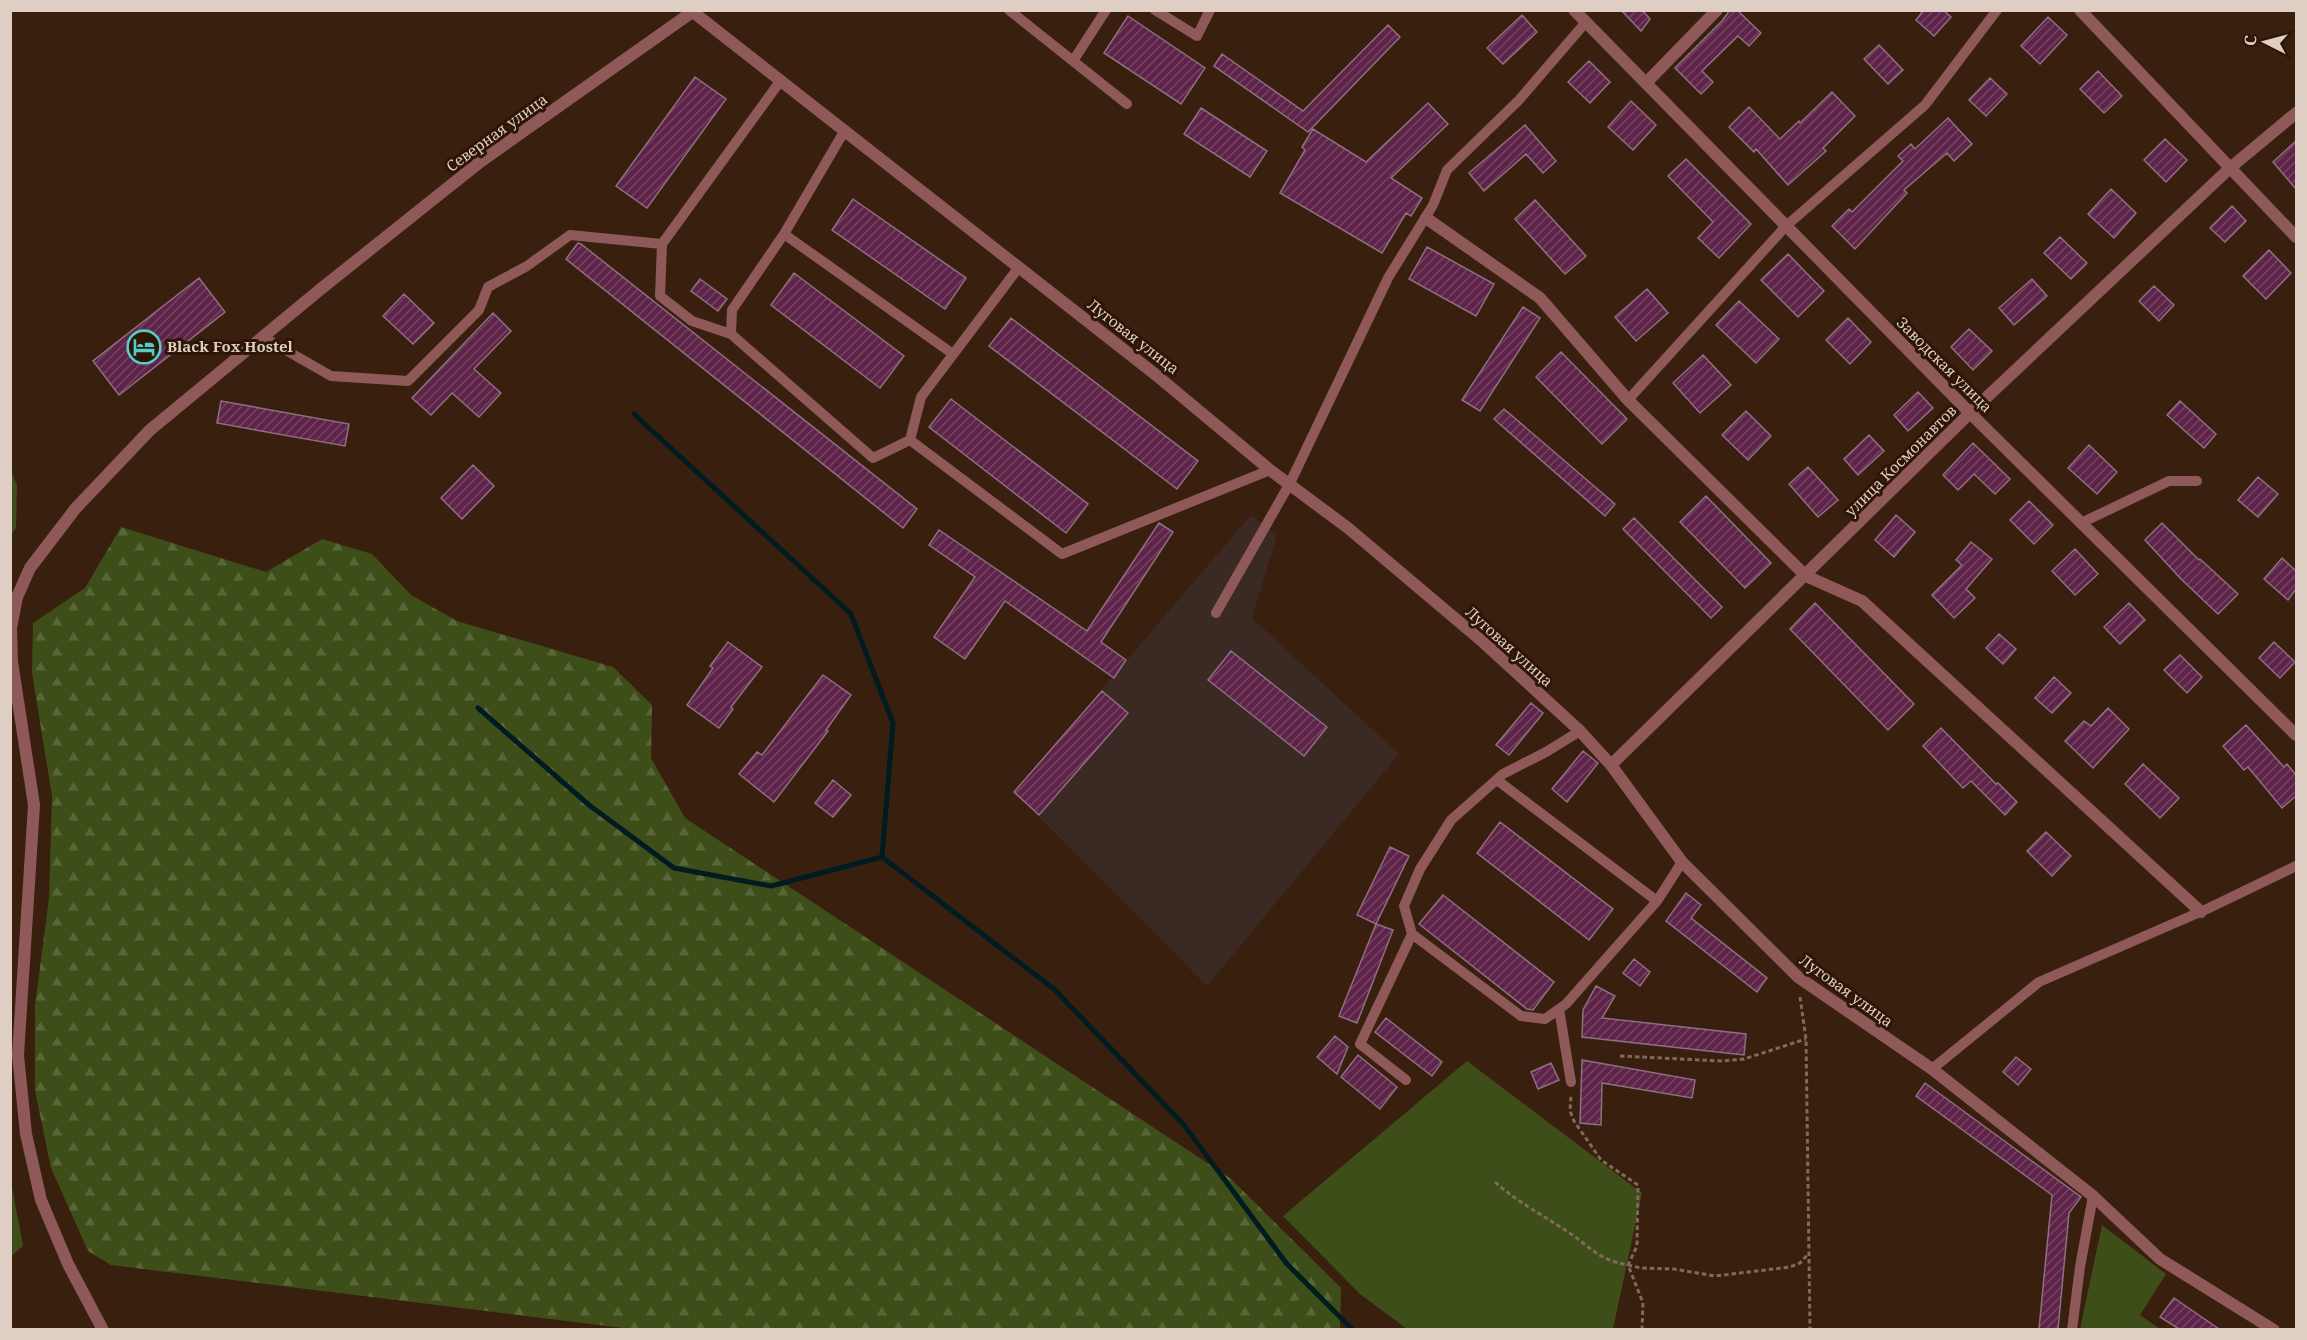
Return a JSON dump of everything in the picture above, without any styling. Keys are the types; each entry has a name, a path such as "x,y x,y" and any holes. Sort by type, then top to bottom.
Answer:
{"street":[{"name":"Заводская улица","path":"1574,10 1970,413 2296,735"},
{"path":"1646,83 1717,10"},
{"path":"2080,10 2296,237"},
{"name":"Луговая улица","path":"694,11 1156,375 1270,470 1348,528 1483,642 1580,731 1611,765 1682,862 1797,977 1932,1069 2093,1196 2160,1259 2274,1329"},
{"name":"Северная улица","path":"103,1329 68,1264 41,1200 26,1134 18,1055 34,806 12,662 11,628 17,597 30,568 75,509 150,430 480,162 694,11"},
{"name":"улица Космонавтов","path":"1611,765 1970,413 2230,168 2296,113"},
{"path":"1425,218 1540,298 1628,400 1806,576 1862,601 2201,912"}],"lane":[{"path":"1009,10 1127,104"},
{"path":"1073,61 1106,10"},
{"path":"1155,10 1197,36 1210,10"},
{"path":"1628,400 1786,226 1925,105 1997,10"},
{"path":"1216,613 1290,483 1388,278 1433,205 1447,170 1519,100 1586,22"},
{"path":"781,80 662,244 660,296 692,321 731,334 873,458 910,440"},
{"path":"731,334 732,310 784,234 845,130"},
{"path":"784,234 953,354"},
{"path":"263,337 331,376 408,381 480,310 488,286 528,266 570,235 662,244"},
{"path":"910,440 921,396 1019,267"},
{"path":"910,440 1062,554 1270,470"},
{"path":"2082,523 2169,481 2197,481"},
{"path":"1580,731 1503,774 1451,819 1420,869 1404,906 1412,934 1521,1016 1545,1019 1566,1004 1657,901 1682,862"},
{"path":"1497,780 1657,901"},
{"path":"1932,1069 2039,982 2201,912 2296,866"},
{"path":"1406,1080 1360,1044 1412,934"},
{"path":"1558,1009 1571,1082"},
{"path":"2072,1329 2093,1196"}],"path":[{"path":"1797,977 1806,1039 1810,1329"},
{"path":"1620,1056 1722,1061 1744,1059 1806,1039"},
{"path":"1571,1082 1570,1111 1574,1121 1601,1160 1631,1180 1639,1189 1637,1246 1628,1265 1643,1303 1642,1329"},
{"path":"1494,1182 1518,1202 1566,1231 1599,1256 1614,1262 1641,1268 1674,1269 1726,1276 1790,1267 1800,1263 1809,1253"}],"shaded area":[{"path":"1251,515 1277,535 1252,618 1399,754 1207,986 1014,792"}],"green space":[{"path":"11,472 17,485 16,528 11,535"},
{"path":"121,527 266,572 322,539 372,554 411,595 457,621 613,667 652,705 651,758 685,818 1230,1178 1341,1288 1340,1329 639,1330 111,1265 88,1251 51,1168 35,1091 35,1006 49,898 52,796 32,673 33,623 85,588"},
{"path":"1467,1061 1642,1193 1613,1329 1407,1329 1360,1294 1283,1216"},
{"path":"11,1182 23,1246 10,1256"},
{"path":"2102,1225 2166,1274 2140,1315 2160,1329 2080,1329"}],"building":[{"path":"1621,10 1642,10 1650,19 1641,31"},
{"path":"1730,10 1737,10 1761,33 1749,46 1738,36 1702,71 1713,82 1701,94 1675,68"},
{"path":"1924,10 1943,10 1951,17 1934,36 1916,20"},
{"path":"1522,15 1537,32 1503,64 1487,48"},
{"path":"1128,16 1205,68 1181,104 1104,53"},
{"path":"2048,17 2067,35 2040,64 2021,46"},
{"path":"1388,25 1400,37 1308,132 1214,66 1222,54 1303,111"},
{"path":"1879,45 1903,70 1888,84 1864,59"},
{"path":"1589,61 1610,82 1590,103 1568,82"},
{"path":"2098,71 2122,96 2104,113 2080,89"},
{"path":"695,77 726,99 647,208 616,186"},
{"path":"1990,78 2007,94 1986,116 1969,100"},
{"path":"1832,92 1855,116 1823,148 1826,151 1788,185 1756,149 1754,152 1729,127 1749,107 1780,139"},
{"path":"1631,101 1656,125 1633,150 1608,127"},
{"path":"1428,103 1448,124 1391,178 1422,198 1411,216 1406,213 1382,253 1280,193 1305,150 1302,147 1313,129 1366,162"},
{"path":"1201,108 1267,151 1250,177 1184,134"},
{"path":"1948,118 1972,144 1954,161 1947,153 1904,190 1907,193 1855,249 1832,226 1849,209 1852,212 1903,161 1898,156 1911,144 1915,149"},
{"path":"1525,125 1556,161 1543,173 1526,154 1484,191 1469,173"},
{"path":"2165,139 2187,160 2166,182 2144,160"},
{"path":"2296,141 2296,189 2273,162"},
{"path":"1686,159 1751,224 1719,258 1698,238 1713,222 1668,176"},
{"path":"2111,189 2136,213 2114,238 2088,214"},
{"path":"853,199 966,278 945,309 832,230"},
{"path":"1535,200 1586,256 1565,274 1515,219"},
{"path":"2232,206 2246,221 2225,242 2210,228"},
{"path":"2060,237 2087,263 2071,279 2044,253"},
{"path":"578,243 917,509 903,528 566,259"},
{"path":"1427,247 1494,284 1476,316 1409,279"},
{"path":"2269,250 2291,273 2266,299 2243,276"},
{"path":"1788,254 1824,291 1798,317 1761,280"},
{"path":"794,273 904,356 880,388 771,305"},
{"path":"199,278 225,312 119,395 93,361"},
{"path":"700,279 727,299 718,311 691,291"},
{"path":"2032,279 2047,296 2014,325 1999,308"},
{"path":"2154,286 2174,305 2159,321 2139,301"},
{"path":"1647,289 1668,313 1636,341 1615,317"},
{"path":"404,294 434,323 413,344 383,316"},
{"path":"1739,301 1779,339 1756,363 1716,325"},
{"path":"1523,307 1540,318 1480,411 1462,400"},
{"path":"493,313 511,331 474,369 501,393 479,417 452,393 431,415 412,398"},
{"path":"1011,318 1198,461 1177,489 989,346"},
{"path":"1848,318 1871,342 1850,364 1826,340"},
{"path":"1969,329 1992,351 1973,370 1951,347"},
{"path":"1561,352 1627,419 1602,444 1536,377"},
{"path":"1703,355 1731,385 1700,413 1673,383"},
{"path":"1918,392 1933,408 1908,431 1894,415"},
{"path":"951,399 1088,504 1066,533 929,427"},
{"path":"221,401 349,424 345,446 217,423"},
{"path":"2180,401 2216,434 2204,448 2167,415"},
{"path":"1504,409 1615,504 1605,516 1494,419"},
{"path":"1746,411 1771,436 1748,460 1722,435"},
{"path":"1869,435 1884,451 1858,475 1844,459"},
{"path":"1973,443 2010,479 1995,494 1974,474 1958,490 1943,475"},
{"path":"2089,445 2117,472 2097,494 2068,468"},
{"path":"473,465 494,486 462,519 441,498"},
{"path":"1808,467 1838,500 1818,517 1789,484"},
{"path":"2258,477 2278,494 2258,517 2238,500"},
{"path":"1706,496 1771,563 1745,588 1680,522"},
{"path":"2029,501 2053,525 2034,544 2010,520"},
{"path":"1896,515 1915,532 1894,557 1875,540"},
{"path":"1634,518 1722,607 1711,618 1623,529"},
{"path":"1159,523 1173,532 1101,642 1126,660 1114,678 1005,601 965,659 934,637 975,577 929,545 939,530 1087,631"},
{"path":"2162,523 2238,594 2218,614 2145,540"},
{"path":"1971,542 1992,559 1966,589 1975,598 1954,618 1932,595 1962,565 1956,560"},
{"path":"2075,549 2098,574 2075,595 2052,571"},
{"path":"2282,558 2296,571 2296,589 2288,600 2264,579"},
{"path":"1815,603 1914,704 1888,730 1790,629"},
{"path":"2129,603 2145,620 2120,644 2104,627"},
{"path":"1999,634 2016,649 2003,664 1986,648"},
{"path":"728,642 762,667 731,707 733,709 719,728 687,705 713,668 710,666"},
{"path":"2274,642 2295,662 2280,678 2259,658"},
{"path":"1231,651 1327,727 1304,756 1208,680"},
{"path":"2180,655 2202,677 2187,693 2164,670"},
{"path":"823,675 851,695 826,730 828,731 774,802 739,774 757,752 762,755"},
{"path":"2054,677 2071,693 2052,713 2035,698"},
{"path":"1102,691 1128,713 1039,815 1014,792"},
{"path":"1531,703 1543,713 1509,755 1496,745"},
{"path":"2108,708 2129,729 2093,768 2065,741 2084,721 2091,726"},
{"path":"2246,725 2284,767 2287,764 2296,775 2296,796 2282,808 2248,767 2244,770 2223,746"},
{"path":"1941,728 2017,802 2005,815 1971,781 1963,788 1923,746"},
{"path":"1583,751 1598,763 1567,802 1552,789"},
{"path":"2143,764 2179,798 2160,818 2125,784"},
{"path":"833,780 851,795 833,817 815,803"},
{"path":"1500,822 1613,909 1589,940 1477,853"},
{"path":"2046,832 2071,856 2052,876 2027,851"},
{"path":"1390,847 1409,856 1376,924 1357,915"},
{"path":"1686,893 1701,905 1691,918 1767,978 1757,992 1666,921"},
{"path":"1443,895 1554,982 1533,1010 1527,1009 1419,924"},
{"path":"1376,924 1393,930 1357,1023 1339,1016"},
{"path":"1634,959 1650,972 1640,986 1623,973"},
{"path":"1596,986 1615,996 1602,1018 1746,1034 1744,1055 1582,1037 1583,1010"},
{"path":"1386,1018 1442,1062 1432,1076 1375,1032"},
{"path":"1335,1036 1348,1047 1337,1074 1317,1057"},
{"path":"1358,1055 1397,1087 1380,1109 1341,1077"},
{"path":"2016,1057 2031,1069 2018,1085 2003,1072"},
{"path":"1582,1060 1695,1080 1692,1098 1602,1083 1601,1125 1580,1123"},
{"path":"1551,1063 1559,1080 1538,1089 1531,1072"},
{"path":"1925,1083 2081,1197 2069,1213 2058,1329 2039,1329 2052,1195 1916,1096"},
{"path":"2174,1298 2219,1329 2179,1329 2160,1317"}],"waterway":[{"path":"634,414 851,614 893,723 882,857"},
{"path":"478,708 589,805 674,868 771,886 882,857"},
{"path":"882,857 1054,989 1184,1125 1287,1264 1353,1330"}],"place":[{"name":"Black Fox Hostel","path":"144,347"}]}
